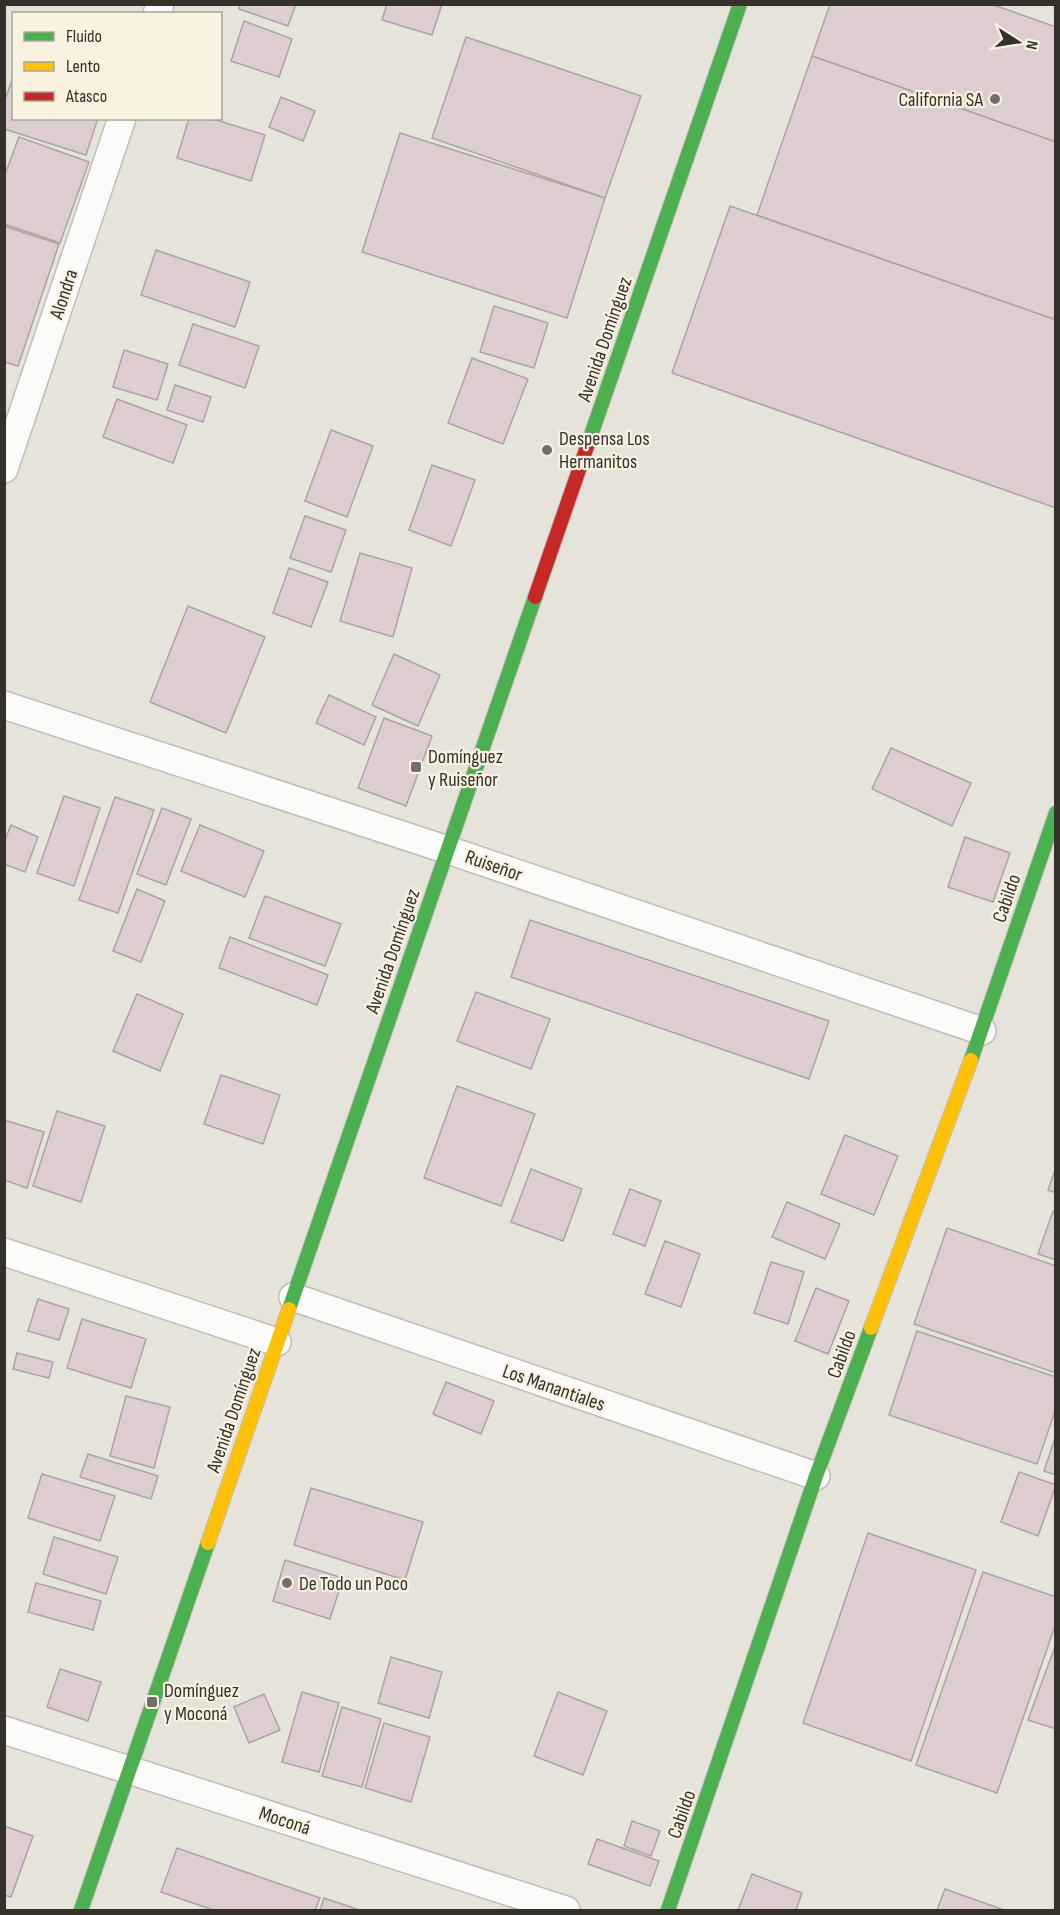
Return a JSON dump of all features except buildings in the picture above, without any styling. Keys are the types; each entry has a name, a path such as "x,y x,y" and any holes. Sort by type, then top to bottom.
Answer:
{"main road":[{"name":"Avenida Domínguez","path":"81,1911 740,4"},
{"name":"Cabildo","path":"668,1911 816,1476 982,1031 1056,813"}],"street":[{"name":"Alondra","path":"4,469 121,120"},
{"name":"Ruiseñor","path":"4,705 448,849 982,1031"},
{"path":"4,1252 277,1342"},
{"name":"Los Manantiales","path":"293,1298 816,1476"},
{"name":"Moconá","path":"4,1730 566,1911"}],"traffic: fast":[{"path":"589,441 740,4"},
{"path":"289,1309 535,597"},
{"path":"971,1060 1056,813"},
{"path":"668,1910 816,1476 871,1328"},
{"path":"81,1910 208,1543"}],"traffic: slow":[{"path":"871,1328 971,1060"},
{"path":"208,1543 289,1309"}],"traffic: jam":[{"path":"535,597 589,441"}],"place":[{"name":"California SA","path":"995,99"},
{"name":"Despensa Los Hermanitos","path":"547,450"},
{"name":"Domínguez y Ruiseñor","path":"416,767"},
{"name":"De Todo un Poco","path":"287,1583"},
{"name":"Domínguez y Moconá","path":"152,1702"}]}
